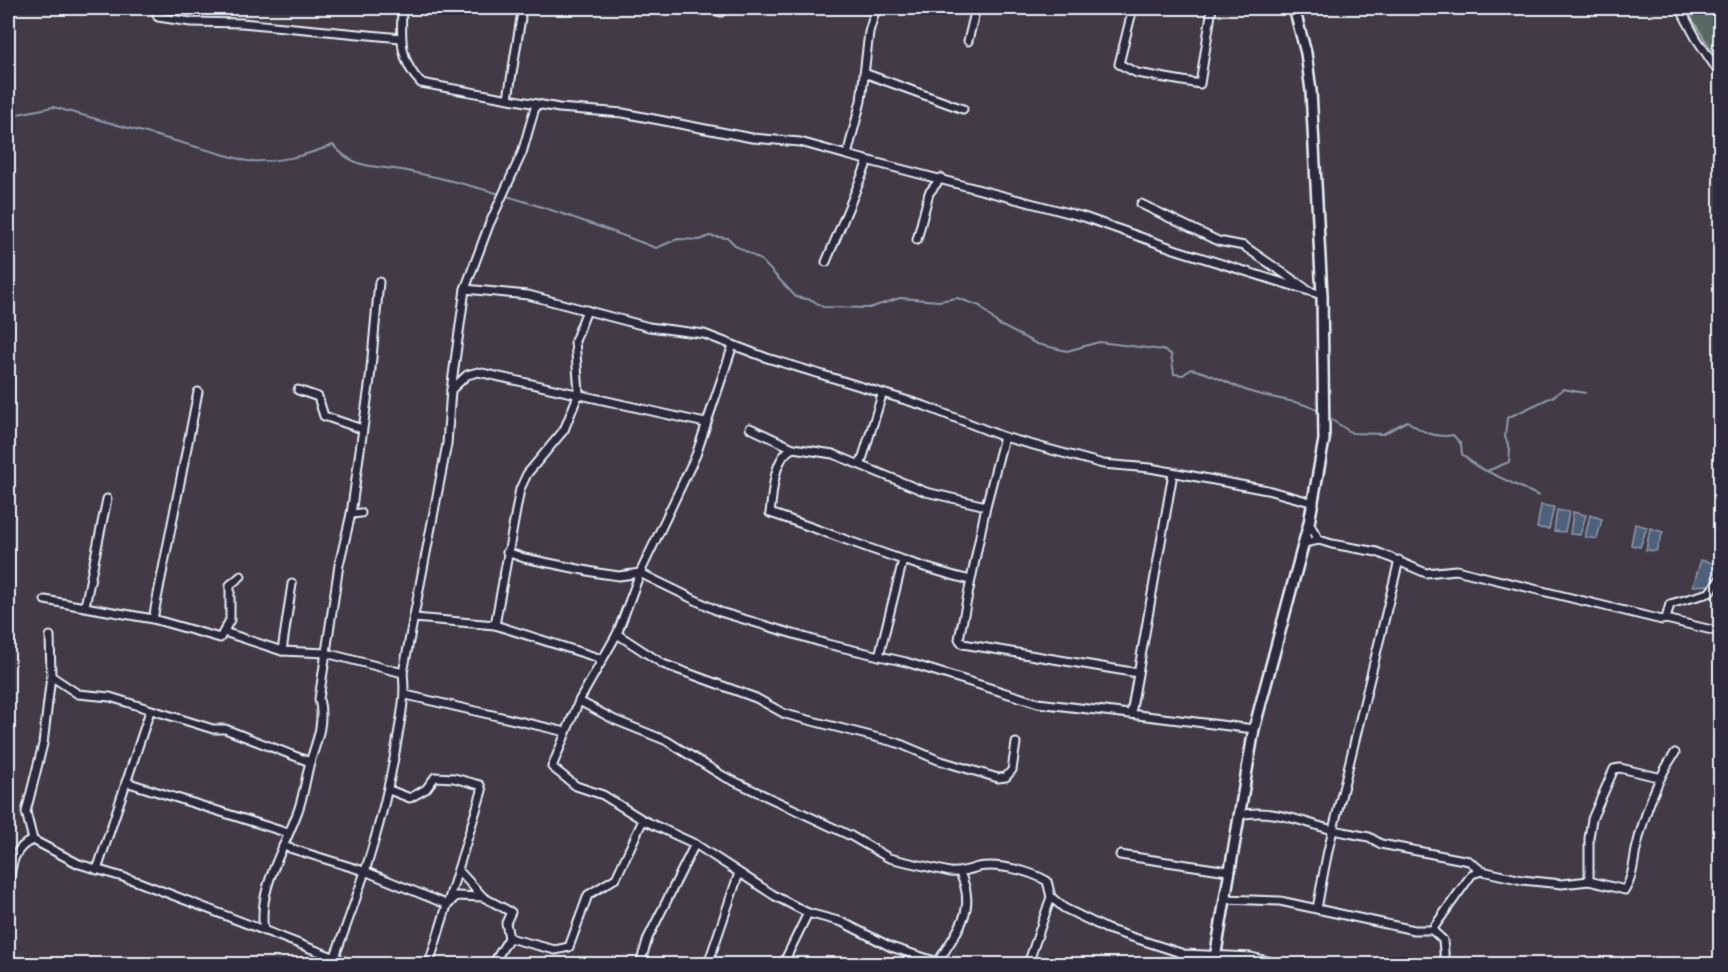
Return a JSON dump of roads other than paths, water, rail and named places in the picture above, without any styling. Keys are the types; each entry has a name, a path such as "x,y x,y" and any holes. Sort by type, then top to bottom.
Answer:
{"main road":[{"path":"1214,964 1254,729 1310,523 1325,420 1322,295 1310,72 1294,8"}],"street":[{"path":"155,8 158,17 191,22 242,23 401,38"},
{"path":"402,8 401,38 408,70 421,83 536,104 623,113 752,138 800,142 1084,217 1177,250 1322,295"},
{"path":"705,8 721,12"},
{"path":"847,155 861,101 869,32 876,8"},
{"path":"968,41 976,8"},
{"path":"1133,8 1119,64 1137,74 1200,84 1212,8"},
{"path":"1680,8 1696,38 1720,74"},
{"path":"508,98 521,18"},
{"path":"864,74 963,109"},
{"path":"335,956 367,872 389,790 406,695 403,673 447,444 451,390 465,289 489,225 522,153 536,104"},
{"path":"826,262 868,161"},
{"path":"917,240 929,193 941,178"},
{"path":"1141,204 1218,241 1244,246 1310,291"},
{"path":"264,931 263,908 278,855 299,807 310,762 320,734 319,699 339,565 351,514 379,282"},
{"path":"465,289 528,296 649,327 704,334 882,395 925,406 1004,437 1103,464 1173,473 1268,490 1314,503"},
{"path":"495,625 520,489 527,474 564,430 579,393 575,341 587,310"},
{"path":"733,345 696,455 640,573 616,634 579,701 552,762 555,772 576,786 603,795 644,820 694,844 808,913 842,922 891,947 941,963 966,914 969,895 960,873"},
{"path":"451,390 467,375 478,372 705,423"},
{"path":"298,390 318,397 324,416 362,429"},
{"path":"153,619 198,393"},
{"path":"861,463 882,395"},
{"path":"750,428 793,448 833,454 861,463 926,492 986,506"},
{"path":"1004,437 986,506 959,633 963,644 1138,672"},
{"path":"793,448 782,457 774,483 770,513 920,567 970,580"},
{"path":"1131,714 1173,473"},
{"path":"85,606 106,499"},
{"path":"351,514 361,513"},
{"path":"1310,523 1319,540"},
{"path":"1304,543 1319,540 1377,552 1426,573 1456,570 1720,632"},
{"path":"507,552 524,558 598,573 619,576 640,573 720,612 1038,703 1254,729"},
{"path":"879,656 903,560"},
{"path":"1317,909 1325,874 1326,855 1399,560"},
{"path":"45,600 153,619 220,638 230,620 230,585 241,576"},
{"path":"1666,618 1670,604 1709,593 1720,579"},
{"path":"282,651 292,584"},
{"path":"414,618 495,625 602,659"},
{"path":"224,632 282,651 326,653 380,669 403,673"},
{"path":"616,634 663,664 756,698 785,714 898,743 938,760 998,778 1006,777 1012,770 1016,743"},
{"path":"50,636 51,676 43,744 26,812 33,840 64,858 97,870 136,880 351,964"},
{"path":"51,676 78,694 110,697 150,711 194,721 213,729 225,729 310,762"},
{"path":"406,695 566,732"},
{"path":"579,701 615,720 668,741 723,776 850,836 890,858 960,873 980,867 1013,870 1047,881 1051,897 1028,964"},
{"path":"97,870 150,711"},
{"path":"1238,816 1249,812 1283,817 1369,837 1381,844 1469,861 1482,871 1522,880 1562,884 1589,882 1625,890 1633,877 1636,852 1658,777 1674,753"},
{"path":"1589,882 1588,838 1592,819 1614,769 1620,768 1658,777"},
{"path":"389,790 410,798 426,789 435,777 454,778 480,785 482,791 429,964"},
{"path":"126,782 288,833"},
{"path":"509,938 555,950 569,947 588,895 616,878 644,820"},
{"path":"8,891 10,858 23,844 33,840"},
{"path":"640,964 648,938 694,844"},
{"path":"283,846 367,872 448,905"},
{"path":"1120,855 1228,872"},
{"path":"458,870 483,897 511,912 506,923 509,938 493,964"},
{"path":"1432,930 1472,874 1482,871"},
{"path":"708,964 739,873"},
{"path":"448,905 456,896 483,897"},
{"path":"1051,897 1064,908 1107,929 1184,954 1215,953 1251,957 1280,964"},
{"path":"1224,899 1281,901 1414,930 1432,930 1443,940 1445,964"},
{"path":"783,964 808,913"}],"water":[{"path":"1541,505 1554,507 1549,529 1537,528"},
{"path":"1557,510 1569,512 1565,532 1554,531"},
{"path":"1573,512 1586,515 1580,535 1570,534"},
{"path":"1590,515 1602,519 1597,539 1585,537"},
{"path":"1635,524 1647,527 1640,547 1631,545"},
{"path":"1650,528 1663,532 1656,551 1646,550"},
{"path":"1701,560 1717,564 1710,585 1693,586"}],"waterway":[{"path":"8,116 53,107 247,161 291,158 333,145 350,159 367,166 407,171 471,186 564,214 656,248 678,239 700,240 709,236 728,238 736,246 761,260 796,297 812,300 823,307 869,308 900,298 939,301 957,298 980,306 998,324 1037,344 1067,351 1099,342 1163,350 1171,354 1174,374 1183,375 1191,369 1199,371 1251,392 1296,402 1322,413"},
{"path":"1487,471 1509,462 1510,449 1505,437 1507,418 1554,396 1563,389 1585,393"},
{"path":"1326,416 1352,433 1383,434 1407,421 1428,433 1440,436 1453,435 1461,444 1462,454 1476,466 1539,496"}]}
